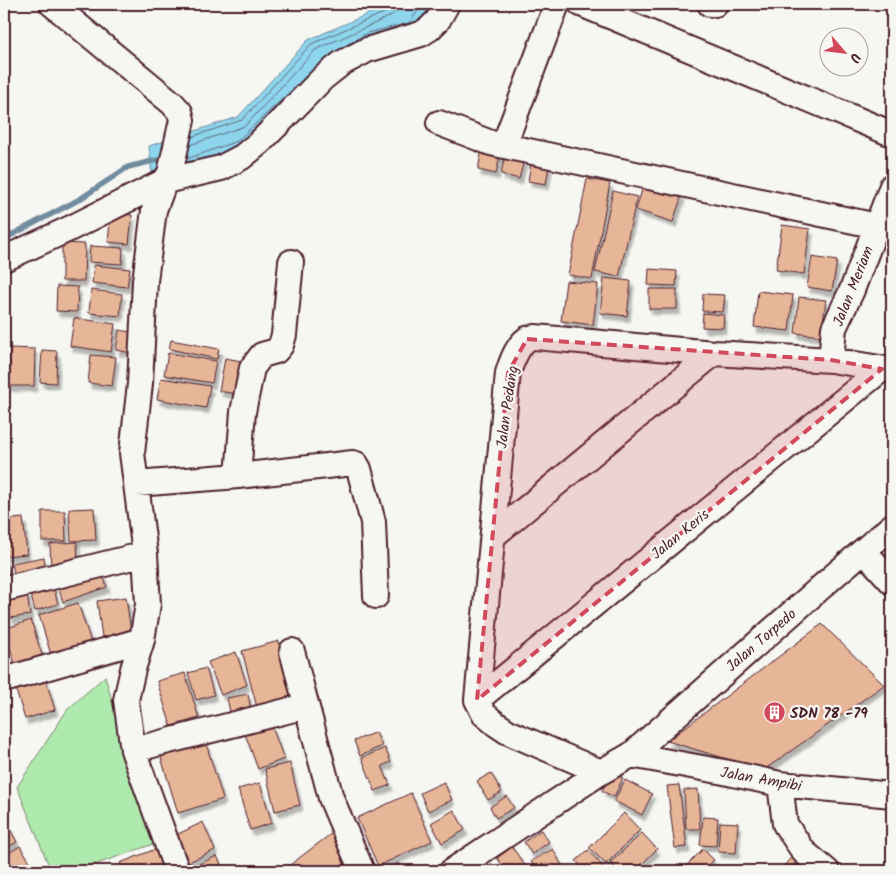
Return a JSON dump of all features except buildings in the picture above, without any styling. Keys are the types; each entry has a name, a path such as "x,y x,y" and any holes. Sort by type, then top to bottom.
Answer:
{"street":[{"path":"52,4 172,102 180,112 182,120 167,177 154,210 145,281 140,384 132,453 145,554 148,604 142,640 126,700 133,750 177,871"},
{"path":"4,259 71,228 167,177 221,168 242,157 323,78 342,63 366,50 421,34 438,20 447,4"},
{"path":"504,145 557,4"},
{"path":"582,4 892,134"},
{"path":"710,4 715,4"},
{"path":"439,123 491,142 877,226"},
{"name":"Jalan Meriam","path":"831,360 834,328 852,290 892,186"},
{"path":"238,476 243,412 252,368 262,355 276,351 281,345 284,335 291,262"},
{"name":"Jalan Pedang","path":"477,700 508,373 516,354 527,339 535,337 714,353 831,360 887,369"},
{"path":"493,536 714,353"},
{"name":"Jalan Keris","path":"477,700 887,369"},
{"path":"136,484 356,464 373,522 376,596"},
{"name":"Jalan Torpedo","path":"452,871 600,772 631,755 892,526"},
{"path":"864,551 892,582"},
{"path":"4,590 145,554"},
{"path":"4,680 142,640"},
{"path":"292,651 331,798 362,871"},
{"path":"477,700 484,714 502,728 600,772"},
{"path":"133,750 306,706"},
{"name":"Jalan Ampibi","path":"631,755 780,784 892,795"},
{"path":"780,784 785,824 804,852 827,871"}],"highlighted area":[{"path":"527,339 831,360 882,369 477,700 508,373"}],"green space":[{"path":"105,676 156,843 77,871 51,871 17,787 67,710"}],"water":[{"path":"391,4 437,4 416,33 371,43 243,151 152,176 149,146 238,117 308,40"}],"waterway":[{"path":"4,239 80,199 128,167 157,160"}],"place":[{"name":"SDN 78 -79","path":"774,713"}]}
